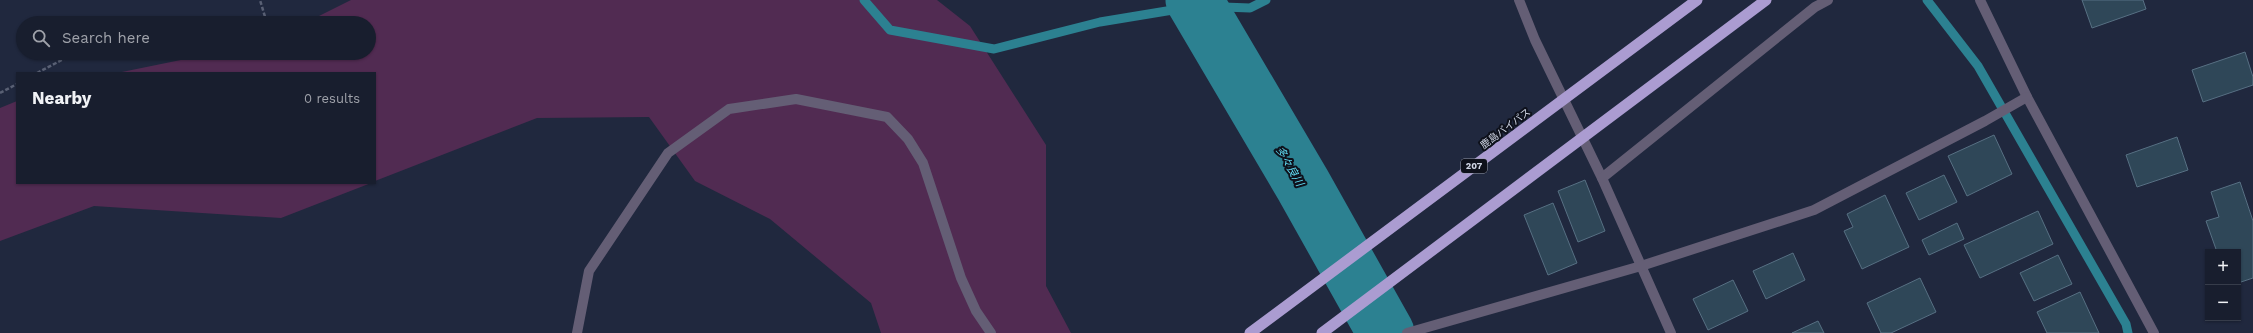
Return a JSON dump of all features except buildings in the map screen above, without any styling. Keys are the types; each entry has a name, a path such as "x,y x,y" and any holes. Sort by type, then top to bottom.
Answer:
{"highway":[{"name":"鹿島バイパス","path":"1250,333 1697,0"},
{"path":"1322,333 1766,0"}],"street":[{"path":"1519,0 1535,40 1602,178 1671,333"},
{"path":"1602,178 1815,7 1828,0"},
{"path":"1980,0 2027,97 2154,333"},
{"path":"1411,331 1641,266 1814,210 1985,121 2027,97"},
{"path":"577,333 589,271 668,153 729,109 796,99 887,117 908,139 923,163 961,278 976,311 991,333"}],"path":[{"path":"260,0 265,16"},
{"path":"39,72 62,60"},
{"path":"0,93 16,85"}],"shaded area":[{"path":"351,0 937,0 970,26 1046,145 1046,286 1071,333 881,333 871,303 770,219 695,181 649,117 537,118 376,181 376,72 122,72 181,60 376,60 376,16 319,16"},
{"path":"16,101 16,184 368,184 281,218 94,206 0,241 0,108"}],"waterway":[{"path":"864,0 890,30 994,49 1100,22 1197,6 1250,8 1266,0"},
{"name":"多々良川","path":"1194,0 1303,185 1386,333"},
{"path":"1927,0 1978,66 2126,324 2128,333"}]}
